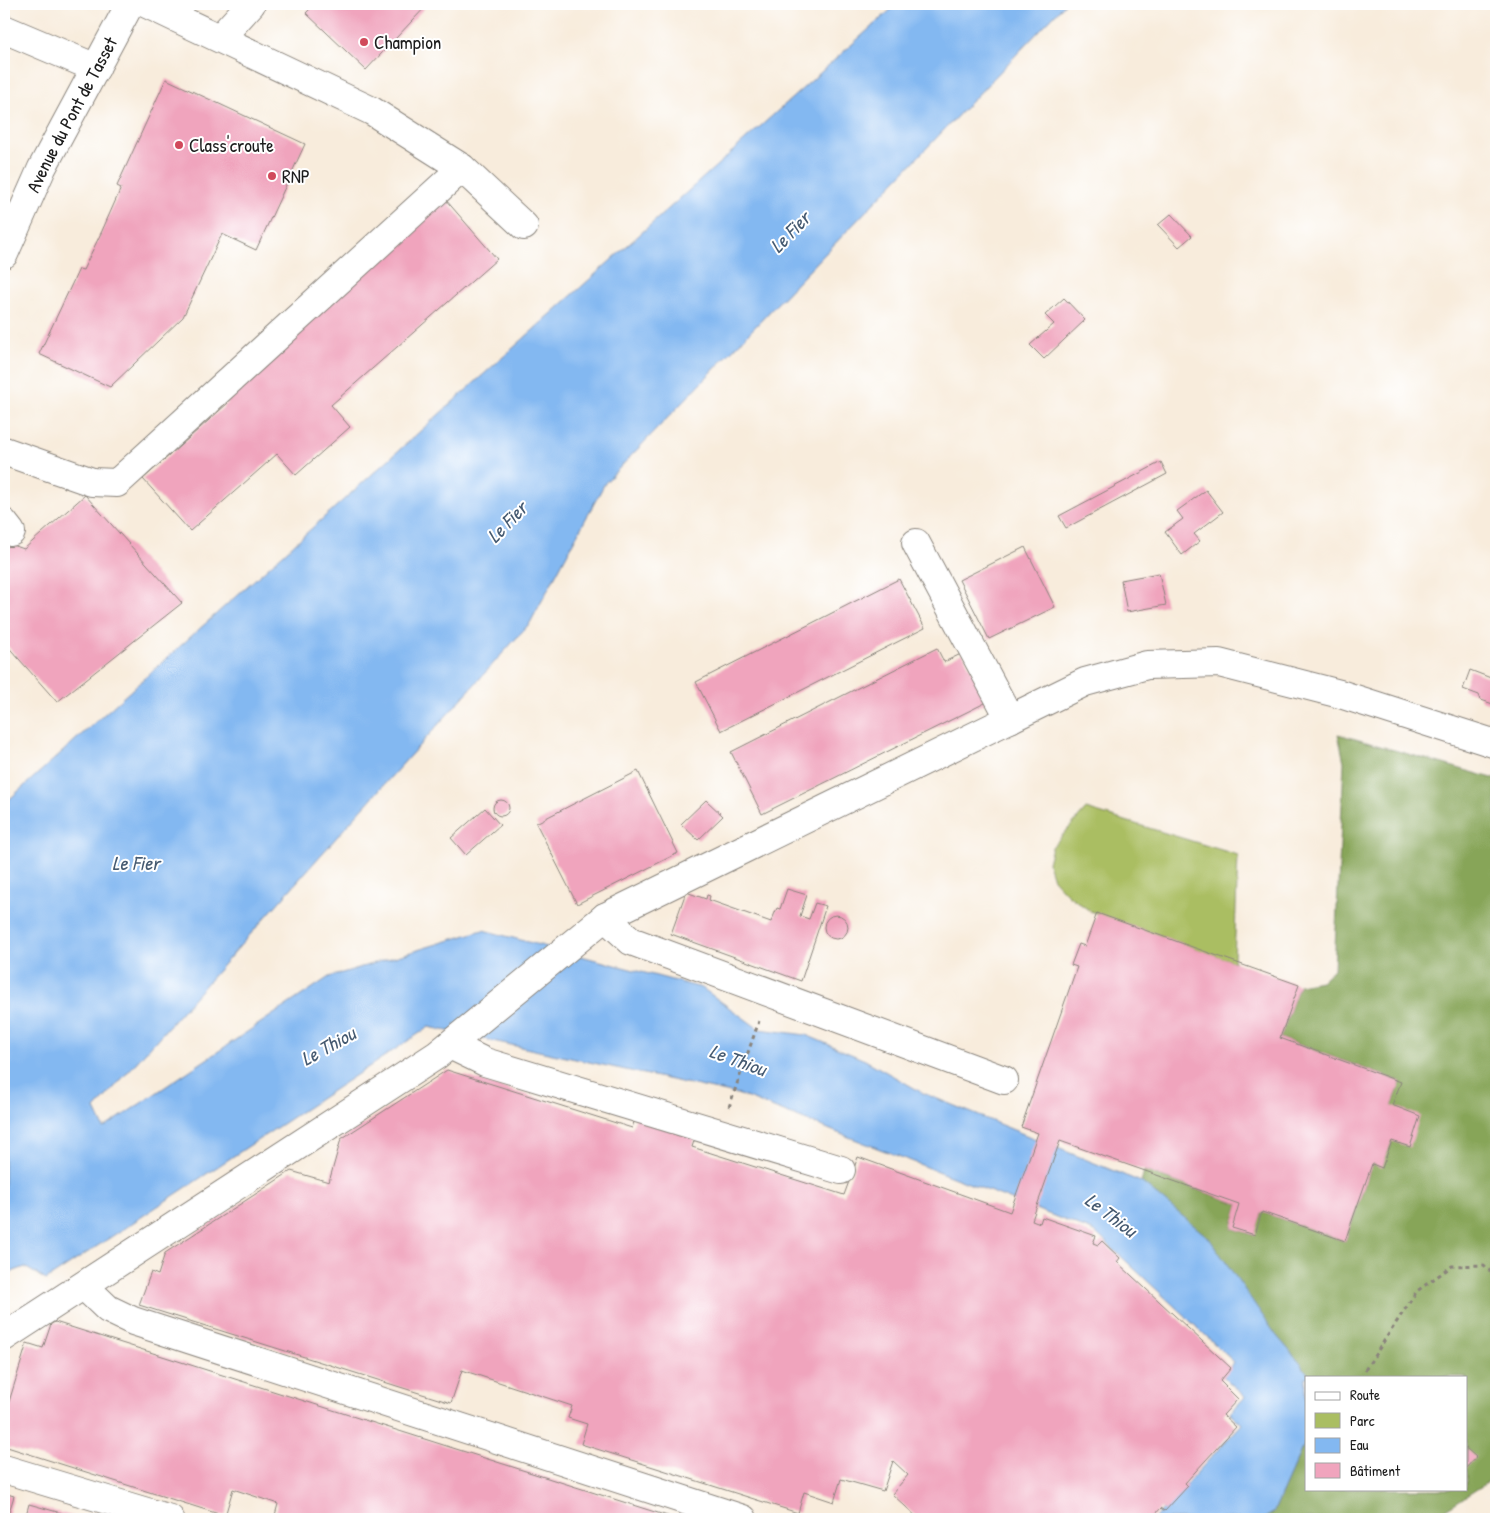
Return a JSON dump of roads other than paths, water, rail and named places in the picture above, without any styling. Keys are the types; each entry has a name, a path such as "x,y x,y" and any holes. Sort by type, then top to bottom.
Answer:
{"street":[{"name":"Avenue du Pont de Tasset","path":"4,254 42,168 130,4"},
{"path":"147,4 372,111 462,168 524,226"},
{"path":"220,38 252,4"},
{"path":"4,29 96,68"},
{"path":"4,451 92,482 117,483 462,168"},
{"path":"916,543 1010,719"},
{"path":"4,1337 438,1055 605,917 1085,682 1146,666 1219,664 1340,694 1496,744"},
{"path":"605,917 630,941 1004,1080"},
{"path":"454,1042 485,1062 841,1170"},
{"path":"84,1286 108,1309 133,1321 743,1519"},
{"path":"4,1469 170,1519"}],"water":[{"name":"Le Fier","path":"897,4 1065,4 605,483 530,623 95,1109 104,1128 329,977 483,930 702,988 759,1029 806,1035 865,1060 923,1093 1141,1182 1209,1238 1276,1335 1309,1376 1305,1376 1305,1441 1273,1513 1263,1519 1154,1519 1242,1424 1230,1413 1245,1397 1223,1376 1234,1362 1095,1232 740,1095 429,1027 46,1280 25,1267 4,1275 4,804"}],"place":[{"name":"Champion","path":"364,42"},
{"name":"Class'croute","path":"179,145"},
{"name":"RNP","path":"272,176"}],"water label":[{"name":"Le Thiou","path":"328,1046"},
{"name":"Le Thiou","path":"738,1060"},
{"name":"Le Thiou","path":"1111,1215"}]}
